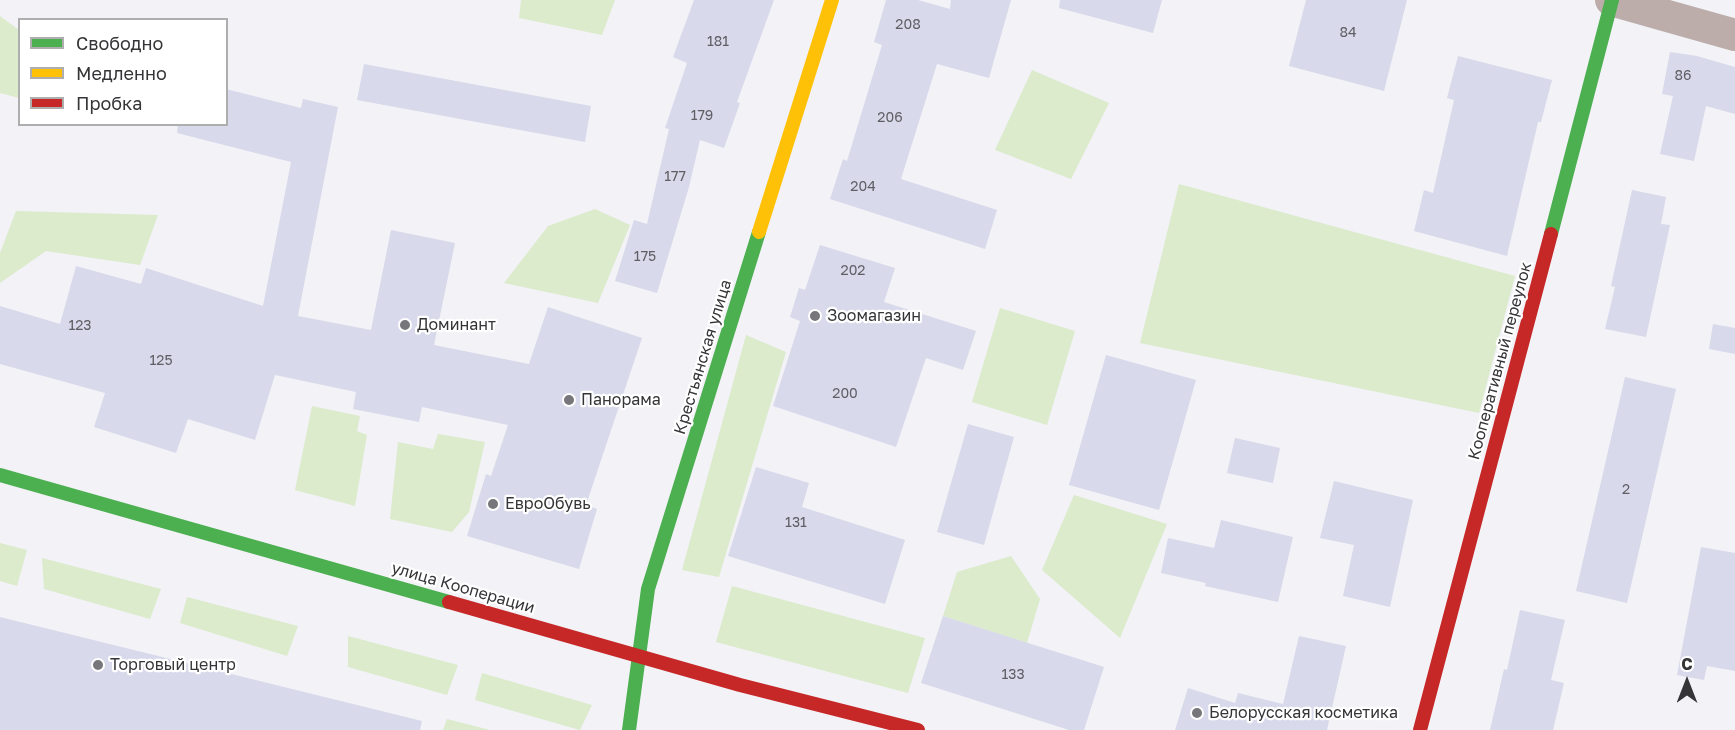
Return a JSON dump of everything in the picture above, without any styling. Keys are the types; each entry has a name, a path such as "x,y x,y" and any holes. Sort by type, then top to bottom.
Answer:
{"street":[{"name":"Крестьянская улица","path":"629,730 648,589 832,0"},
{"path":"1611,0 1735,35"},
{"name":"Кооперативный переулок","path":"1420,730 1611,0"},
{"name":"улица Кооперации","path":"0,476 740,685 918,730"}],"green space":[{"path":"521,0 615,0 602,35 519,18"},
{"path":"0,16 18,29 18,98 0,93"},
{"path":"1032,70 1109,103 1071,179 995,150"},
{"path":"1179,184 1515,276 1479,413 1140,343"},
{"path":"595,209 630,225 598,303 504,283 548,226"},
{"path":"16,211 158,215 140,265 46,251 0,283 0,253"},
{"path":"1000,308 1075,331 1047,425 972,402"},
{"path":"746,335 786,352 719,577 682,570"},
{"path":"312,406 360,416 357,431 367,435 355,506 295,490"},
{"path":"438,434 485,442 469,512 452,532 390,519 398,442 433,449"},
{"path":"1074,495 1167,524 1120,638 1042,570"},
{"path":"0,543 27,550 17,586 0,581"},
{"path":"1011,556 1040,599 1027,643 943,616 957,572"},
{"path":"42,558 161,589 150,619 44,589"},
{"path":"732,586 925,638 908,693 716,642"},
{"path":"187,597 298,626 287,656 180,623"},
{"path":"348,636 458,665 447,695 348,667"},
{"path":"482,673 592,705 580,730 475,700"},
{"path":"447,719 490,730 443,730"}],"building":[{"path":"694,0 774,0 737,102 740,103 724,148 700,140 689,187 657,293 615,281 634,220 647,224 669,129 665,128 687,63 673,57"},
{"path":"886,0 918,0 950,9 951,0 1011,0 989,78 937,64 901,179 997,210 985,249 830,199 843,159 847,161 882,45 874,42"},
{"path":"1060,0 1162,0 1153,33 1059,8"},
{"path":"1306,0 1407,0 1384,91 1289,66"},
{"path":"1670,52 1697,56 1735,67 1735,114 1706,106 1694,161 1660,154 1673,96 1662,94"},
{"path":"1458,56 1552,80 1541,122 1538,122 1507,256 1414,231 1424,190 1433,193 1454,100 1447,98"},
{"path":"364,64 591,106 585,142 357,100"},
{"path":"228,90 301,108 303,99 338,107 298,316 371,330 391,230 455,243 434,345 529,364 548,307 642,338 586,505 597,509 579,569 467,536 486,474 491,476 508,425 422,407 419,422 353,409 356,392 275,375 255,440 188,419 176,453 94,427 105,393 0,364 0,306 60,324 76,266 141,284 146,268 263,306 291,162 177,133 178,126 228,126"},
{"path":"1632,190 1666,197 1661,224 1670,225 1646,337 1605,329 1615,287 1611,286"},
{"path":"820,245 895,268 884,302 976,331 963,370 926,358 896,447 773,406 800,321 790,317 799,288 805,290"},
{"path":"1713,324 1735,328 1735,354 1709,349"},
{"path":"1106,355 1196,380 1159,510 1069,485"},
{"path":"1625,377 1676,389 1627,603 1576,591"},
{"path":"968,424 1014,437 984,545 937,532"},
{"path":"1235,438 1280,448 1273,483 1227,473"},
{"path":"756,467 809,483 802,507 905,540 885,604 728,556"},
{"path":"1334,481 1413,500 1390,607 1343,596 1354,545 1320,538"},
{"path":"1221,520 1293,537 1278,602 1205,586 1206,583 1161,573 1168,538 1214,548"},
{"path":"1701,547 1735,553 1735,671 1707,666 1704,680 1677,675"},
{"path":"1520,610 1565,620 1551,680 1564,683 1553,730 1490,730 1504,669 1507,670"},
{"path":"943,616 1104,667 1084,730 1069,730 921,683"},
{"name":"Торговый центр","path":"0,617 422,721 420,730 0,730"},
{"path":"1299,636 1346,646 1327,730 1175,730 1188,688 1235,703 1238,693 1283,704"}],"traffic: fast":[{"path":"1551,234 1612,0"},
{"path":"629,730 648,589 759,232"},
{"path":"0,475 449,602"}],"traffic: slow":[{"path":"759,232 832,0"}],"traffic: jam":[{"path":"1420,730 1551,234"},
{"path":"449,602 740,685 918,730"}],"place":[{"name":"Зоомагазин","path":"815,316"},
{"name":"Доминант","path":"405,325"},
{"name":"Панорама","path":"569,400"},
{"name":"ЕвроОбувь","path":"493,504"},
{"name":"Торговый центр","path":"98,665"},
{"name":"Белорусская косметика","path":"1197,713"}]}
